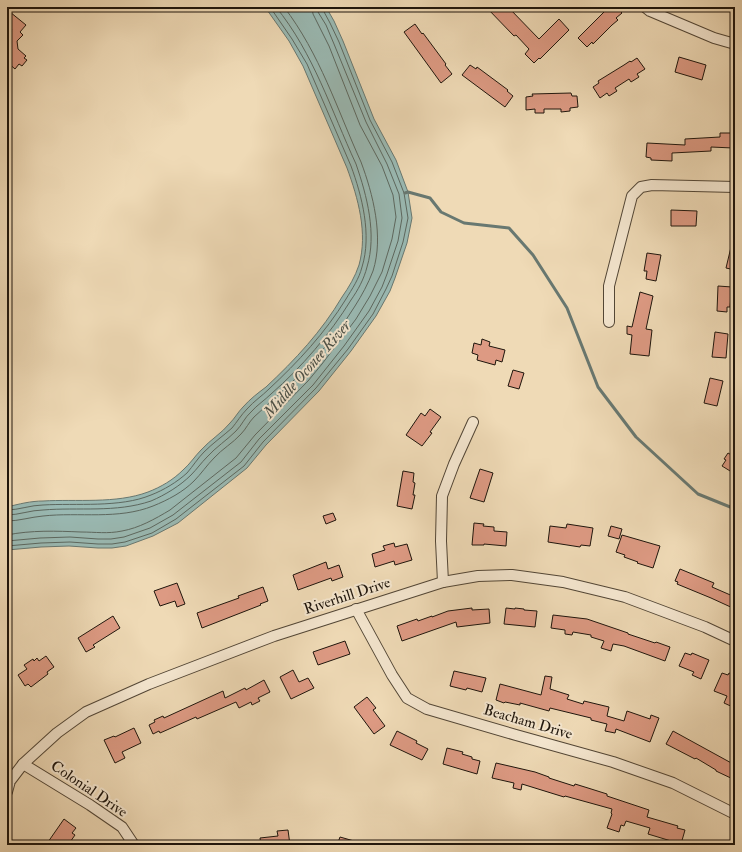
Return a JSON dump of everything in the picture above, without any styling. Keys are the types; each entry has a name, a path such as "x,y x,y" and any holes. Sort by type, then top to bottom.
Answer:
{"street":[{"path":"645,7 650,11 714,38 735,44"},
{"path":"609,322 609,286 632,196 641,187 652,185 735,187"},
{"path":"443,582 441,541 442,496 454,464 473,422"},
{"name":"Riverhill Drive","path":"7,792 10,781 23,764 57,733 86,712 149,684 274,636 443,582 478,576 512,575 563,582 625,597 706,627 735,641"},
{"name":"Beacham Drive","path":"356,609 392,676 407,698 427,708 613,762 673,783 735,814"},
{"name":"Colonial Drive","path":"23,764 90,805 122,827 134,845"}],"water":[{"name":"Middle Oconee River","path":"265,7 326,7 343,41 374,119 396,160 408,192 412,218 407,243 390,291 376,316 351,351 319,391 266,445 247,468 178,523 153,536 126,546 98,548 69,546 7,550 7,507 38,501 109,500 136,496 148,492 175,477 205,446 227,427 248,401 266,387 298,356 326,322 354,278 362,253 362,228 358,203 351,179 303,66 289,41"}],"building":[{"path":"486,7 508,7 539,39 559,19 569,30 540,59 539,58 534,63 525,54 529,49"},
{"path":"609,7 616,7 622,13 616,18 618,20 593,44 592,42 587,47 578,38"},
{"path":"10,12 26,25 20,32 23,35 17,41 18,49 26,56 24,58 27,60 22,66 19,64 15,69 7,62 7,35 12,29 7,25 7,16"},
{"path":"415,24 452,74 441,83 404,32"},
{"path":"679,57 706,65 702,80 675,72"},
{"path":"637,58 645,69 637,74 639,77 631,82 629,79 615,88 617,91 609,96 607,93 600,98 593,87 599,83 598,81"},
{"path":"470,65 476,69 477,67 508,90 507,91 513,96 505,107 462,75"},
{"path":"571,93 572,96 577,96 578,107 570,108 570,111 561,112 561,109 544,109 544,113 535,113 535,109 526,110 526,97 533,96 532,94"},
{"path":"720,133 735,133 735,147 711,147 711,151 672,153 672,161 651,160 651,158 646,157 647,143 685,145 685,139 720,137"},
{"path":"671,210 697,211 696,226 671,226"},
{"path":"732,243 735,244 735,270 726,268"},
{"path":"647,253 661,255 656,281 646,279 647,271 644,271"},
{"path":"718,286 732,287 730,307 727,307 727,312 717,311"},
{"path":"640,292 653,296 646,329 652,330 649,356 630,354 632,335 627,334 627,326 632,327"},
{"path":"715,332 728,334 726,358 712,357"},
{"path":"482,339 490,342 489,346 505,350 502,362 496,360 495,365 477,360 478,355 472,353 474,343 481,345"},
{"path":"513,370 524,373 519,389 508,386"},
{"path":"710,378 723,381 717,406 704,403"},
{"path":"430,409 441,417 430,432 432,433 422,446 406,435 421,413 425,416"},
{"path":"728,453 735,457 735,474 722,466"},
{"path":"480,469 493,473 484,502 470,498"},
{"path":"403,471 414,473 413,482 415,483 413,495 415,495 412,509 397,506"},
{"path":"333,513 336,520 326,524 323,516"},
{"path":"474,523 494,527 494,531 507,532 506,546 484,544 472,545"},
{"path":"567,524 593,528 590,546 581,545 580,547 548,542 550,526 566,528"},
{"path":"611,526 622,529 619,539 608,536"},
{"path":"622,535 660,546 653,568 637,563 638,562 624,557 625,555 616,552"},
{"path":"394,543 395,547 407,544 412,560 395,565 394,561 375,567 372,554 385,550 383,546"},
{"path":"326,562 328,569 339,565 343,577 332,581 331,578 298,590 293,575"},
{"path":"680,569 714,583 712,587 735,597 735,609 677,584 678,582 675,581"},
{"path":"177,583 185,604 177,607 175,601 160,606 154,591"},
{"path":"263,587 268,601 202,628 197,613 239,598 238,596"},
{"path":"472,608 472,610 489,609 490,623 457,627 456,622 402,641 397,626 417,619 418,621 432,617 448,611"},
{"path":"506,608 537,611 535,627 504,624"},
{"path":"553,615 587,619 670,647 665,661 624,646 613,644 611,651 601,648 604,641 591,637 591,635 573,632 572,635 565,634 565,630 551,628"},
{"path":"113,616 120,628 93,645 95,647 86,652 78,638"},
{"path":"345,641 350,654 318,665 313,652"},
{"path":"685,653 691,655 692,653 709,660 701,679 692,675 694,672 679,666"},
{"path":"46,656 54,667 47,672 48,674 31,687 28,684 25,686 18,675 27,669 24,665 33,659 34,661 37,658 39,661"},
{"path":"293,670 299,682 308,678 314,688 291,699 280,677"},
{"path":"454,671 486,678 482,692 450,686"},
{"path":"722,673 735,675 735,708 724,703 727,696 714,691"},
{"path":"545,676 552,677 550,689 569,695 567,699 583,704 584,701 609,707 607,716 624,721 627,711 650,719 651,715 659,718 650,742 616,729 615,733 605,731 607,724 591,720 591,718 550,708 549,711 520,703 520,705 504,703 496,700 500,684 541,695"},
{"path":"264,680 270,692 258,698 260,701 252,705 251,702 239,708 236,702 197,719 196,717 160,733 159,731 153,734 149,725 155,722 154,720 163,716 164,718 223,691 225,698 245,688 246,690"},
{"path":"367,697 376,708 373,710 385,726 374,734 354,707"},
{"path":"134,728 141,743 122,752 125,758 115,763 104,740 114,736 115,737"},
{"path":"397,731 417,741 416,743 428,749 422,760 390,745"},
{"path":"673,731 735,765 735,780 716,771 696,758 695,759 666,744"},
{"path":"447,748 463,752 462,754 480,761 477,774 443,764"},
{"path":"496,763 535,772 574,786 575,784 649,810 647,817 678,826 677,828 685,830 681,844 648,834 650,828 626,821 624,826 621,825 619,832 607,828 612,814 612,809 565,796 564,797 522,784 521,790 513,788 514,783 492,778"},
{"path":"64,819 76,828 72,833 75,835 68,845 52,845 48,842"},
{"path":"288,830 290,845 261,845 260,838 278,836 277,831"},
{"path":"340,837 361,843 360,845 337,845"}],"waterway":[{"path":"405,193 408,192 430,198 441,212 464,223 509,228 533,255 567,308 598,387 636,437 698,494 735,509"}]}
